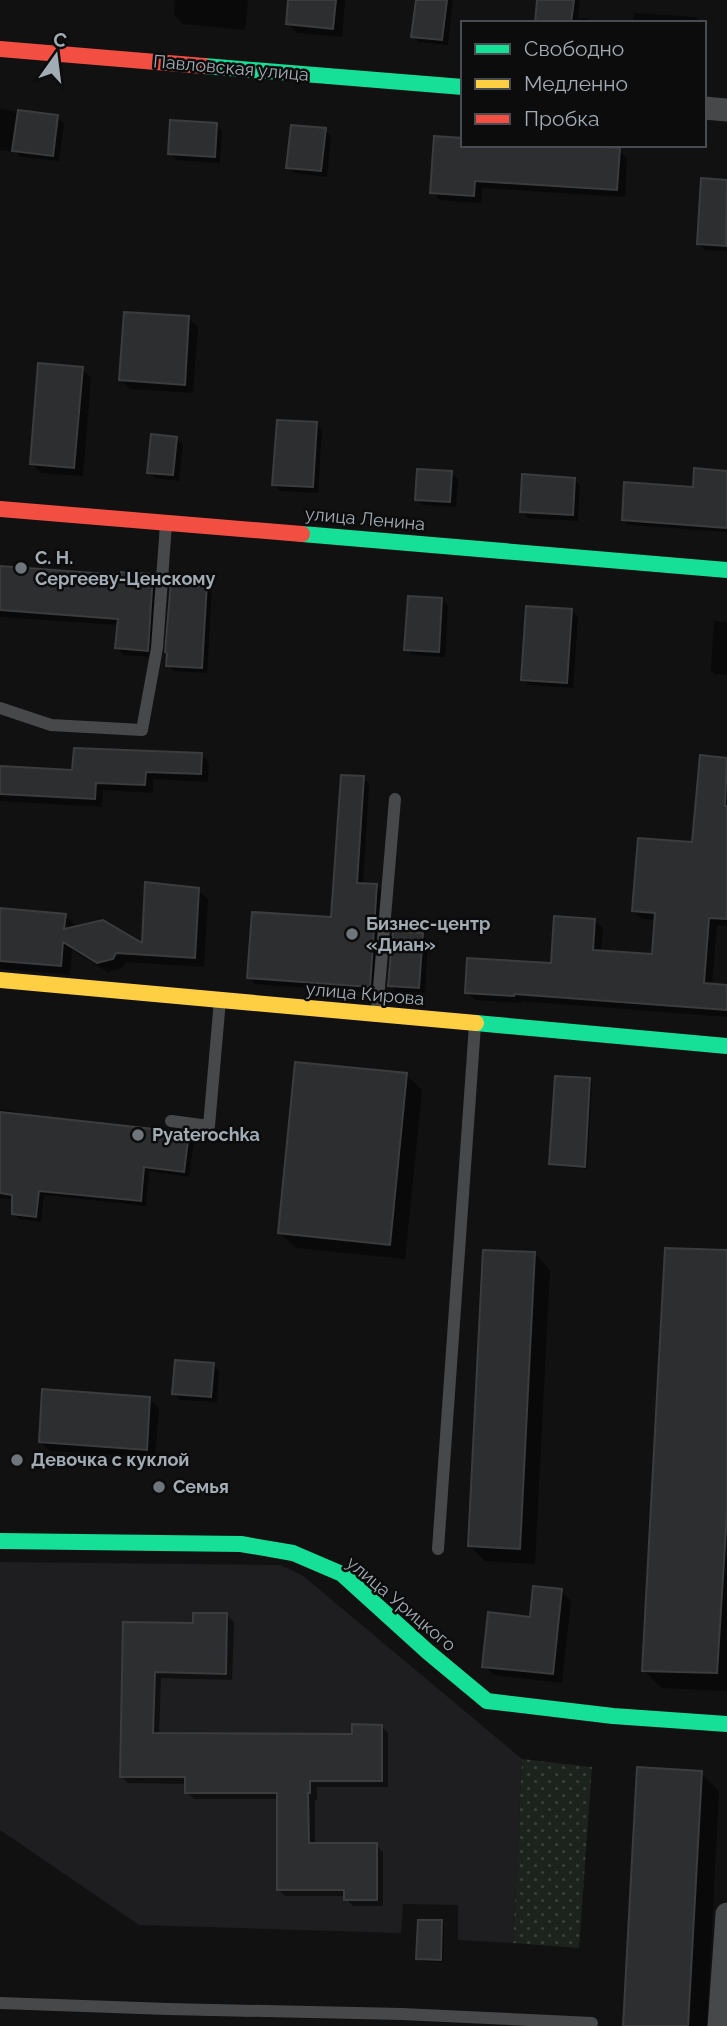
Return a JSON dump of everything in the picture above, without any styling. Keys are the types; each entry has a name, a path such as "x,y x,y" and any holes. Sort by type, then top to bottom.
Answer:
{"street":[{"name":"Павловская улица","path":"0,48 461,87"},
{"path":"706,108 727,110"},
{"name":"улица Ленина","path":"0,509 727,570"},
{"name":"улица Кирова","path":"0,980 727,1046"},
{"name":"улица Урицкого","path":"0,1541 241,1544 293,1553 342,1574 428,1653 487,1701 613,1716 727,1724"},
{"path":"719,2026 727,1914"}],"lane":[{"path":"0,708 51,725 142,730 157,648 167,521"},
{"path":"377,1014 395,799"},
{"path":"171,1121 208,1126 220,1000"},
{"path":"438,1549 475,1024"},
{"path":"0,2003 402,2014 515,2023 592,2023"}],"shaded area":[{"path":"0,1562 280,1565 302,1575 522,1759 513,1943 458,1940 458,1905 403,1904 401,1933 139,1925 0,1830"},
{"path":"522,1759 592,1767 579,1948 513,1943"}],"building":[{"path":"288,0 336,0 333,29 286,24"},
{"path":"416,0 447,0 442,40 411,37"},
{"path":"537,0 574,0 571,21 535,21"},
{"path":"18,110 58,115 53,156 12,151"},
{"path":"170,120 217,123 215,157 168,154"},
{"path":"291,125 326,128 321,171 286,168"},
{"path":"434,136 461,138 461,147 620,148 617,190 475,181 474,196 430,193"},
{"path":"701,178 727,180 726,246 697,244"},
{"path":"124,312 189,316 185,385 119,380"},
{"path":"38,363 83,367 74,468 30,464"},
{"path":"277,420 317,422 313,487 272,485"},
{"path":"151,434 177,437 173,475 147,473"},
{"path":"694,468 727,471 727,528 622,520 624,482 693,487"},
{"path":"417,469 452,471 450,502 415,500"},
{"path":"522,474 575,478 573,515 520,512"},
{"path":"0,566 121,575 121,572 153,574 148,651 115,648 118,619 0,610"},
{"path":"171,581 207,583 202,668 166,666"},
{"path":"408,596 442,598 439,652 404,650"},
{"path":"526,606 572,609 567,683 521,680"},
{"path":"74,748 202,753 201,774 146,772 145,785 96,783 95,799 0,794 0,766 72,770"},
{"path":"700,755 727,758 727,919 709,918 704,983 727,985 727,1010 514,994 465,993 467,958 551,963 554,916 595,919 593,950 652,954 655,913 632,911 638,838 692,842"},
{"path":"341,775 364,776 357,883 377,884 370,987 247,978 252,912 331,917"},
{"path":"145,882 199,888 195,958 116,953 113,959 97,963 63,942 61,966 0,961 0,908 66,914 64,929 103,920 142,943"},
{"path":"393,931 423,933 419,988 388,986"},
{"path":"295,1062 407,1073 390,1245 278,1233"},
{"path":"555,1076 590,1078 585,1167 549,1164"},
{"path":"0,1112 189,1133 184,1172 144,1167 141,1201 39,1191 36,1217 12,1214 12,1195 0,1193"},
{"path":"665,1248 727,1250 727,1513 717,1673 642,1671"},
{"path":"483,1250 535,1252 520,1549 468,1546"},
{"path":"175,1360 214,1363 211,1397 172,1394"},
{"path":"42,1389 150,1397 147,1450 39,1442"},
{"path":"533,1586 562,1589 553,1674 482,1667 488,1612 530,1617"},
{"path":"193,1613 227,1613 226,1674 155,1672 153,1733 352,1734 352,1724 382,1725 382,1781 310,1781 308,1793 309,1843 377,1843 377,1900 344,1900 344,1890 277,1890 277,1793 185,1793 185,1777 120,1777 123,1622 193,1623"},
{"path":"637,1767 702,1771 688,2026 623,2026"},
{"path":"418,1920 442,1920 441,1960 416,1959"}],"traffic: fast":[{"path":"204,66 461,87"},
{"path":"302,534 727,570"},
{"path":"476,1023 727,1046"},
{"path":"0,1541 241,1544 293,1553 342,1574 487,1701 613,1716 727,1724"}],"traffic: slow":[{"path":"0,980 476,1023"}],"traffic: jam":[{"path":"0,49 204,66"},
{"path":"0,509 302,534"}],"place":[{"name":"С. Н. Сергееву-Ценскому","path":"21,568"},
{"name":"Бизнес-центр «Диан»","path":"352,934"},
{"name":"Pyaterochka","path":"138,1135"},
{"name":"Девочка с куклой","path":"17,1460"},
{"name":"Семья","path":"159,1487"}]}
